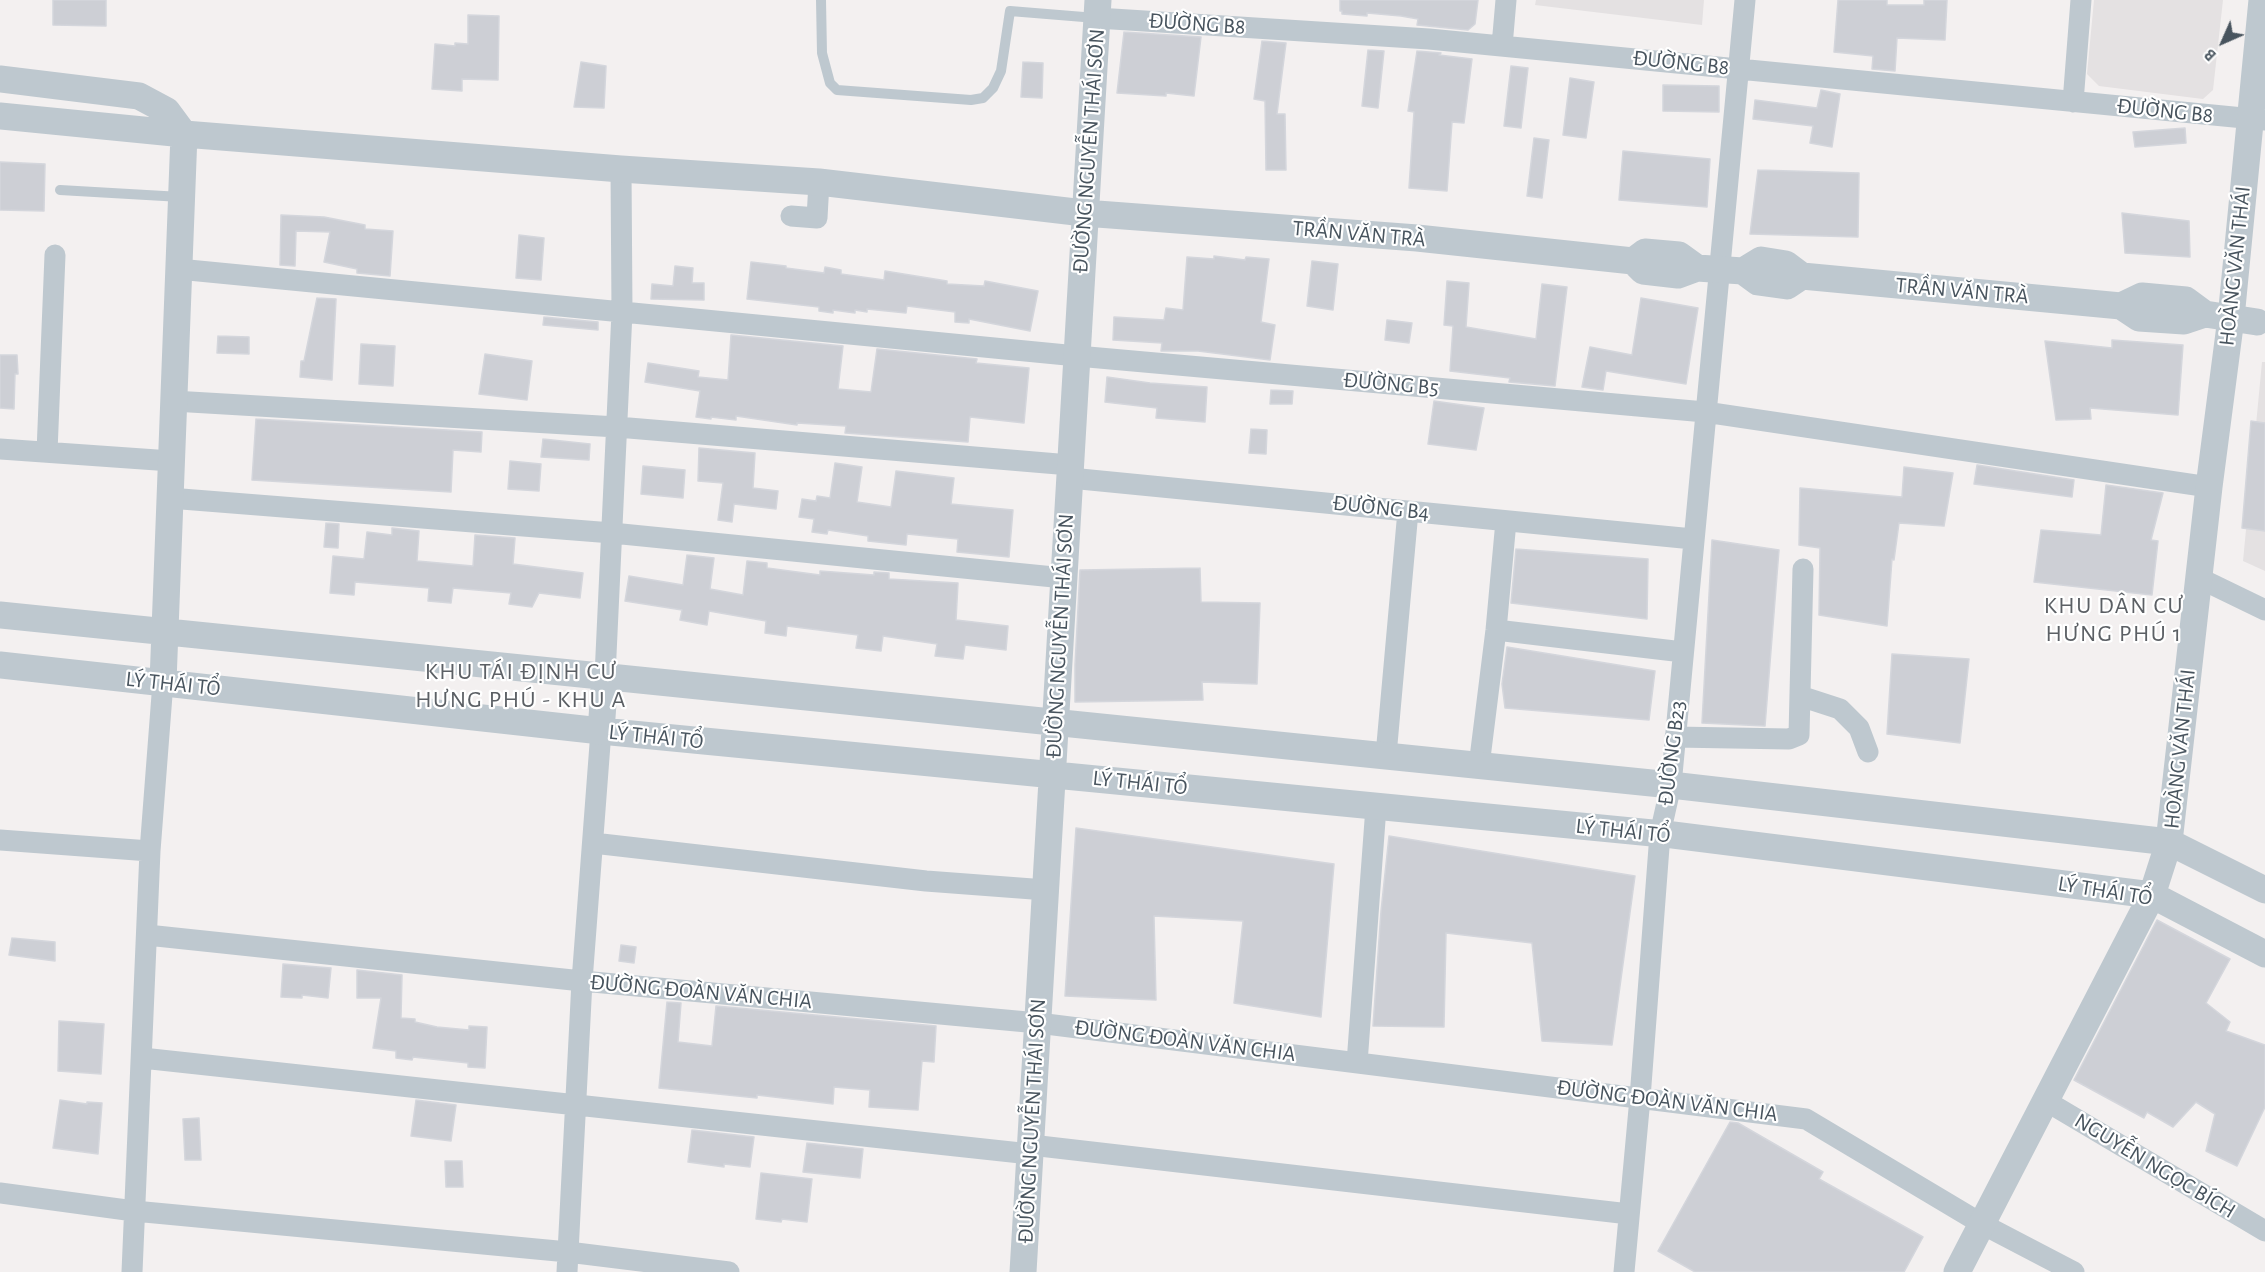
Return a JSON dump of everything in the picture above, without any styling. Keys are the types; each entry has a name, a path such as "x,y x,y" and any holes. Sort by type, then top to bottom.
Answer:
{"street":[{"path":"1502,46 1506,0"},
{"name":"ĐƯỜNG B23","path":"1624,1272 1660,834 1671,785 1745,0"},
{"path":"2073,102 2080,0"},
{"name":"HOÀNG VĂN THÁI","path":"1957,1272 2152,895 2169,843 2209,487 2257,119 2262,0"},
{"name":"ĐƯỜNG B8","path":"1097,9 2257,119"},
{"name":"ĐƯỜNG NGUYỄN THÁI SƠN","path":"1023,1272 1097,9"},
{"path":"0,79 139,96 167,111 184,134 163,682 150,851 132,1272"},
{"name":"TRẦN VĂN TRÀ","path":"0,116 184,134 621,169 819,182 1084,213 1418,238 1633,261 1643,271 1677,275 1720,269 1758,282 1787,286 1802,276 2121,306 2139,318 2184,321 2205,314 2231,318"},
{"path":"567,1262 582,981 605,676 622,312 621,169"},
{"path":"791,216 817,218 819,182"},
{"path":"47,452 55,255"},
{"name":"ĐƯỜNG B5","path":"178,269 1077,356 1706,412 2209,487"},
{"path":"2231,318 2262,322"},
{"name":"ĐƯỜNG B4","path":"173,401 617,427 1070,472 1408,511 1693,539"},
{"path":"0,449 171,461"},
{"path":"169,498 612,533 1064,578"},
{"path":"1386,755 1408,511"},
{"path":"1479,766 1496,630 1506,521"},
{"path":"1675,737 1795,738 1800,731 1803,569"},
{"path":"2199,578 2265,610"},
{"path":"0,615 1386,755 1671,785 2169,843 2265,890"},
{"path":"1496,630 1683,652"},
{"name":"LÝ THÁI TỔ","path":"0,665 601,731 1660,834 2152,895 2265,954"},
{"path":"1800,696 1840,709 1859,728 1868,752"},
{"path":"1357,1063 1376,807"},
{"path":"0,840 150,851"},
{"path":"592,843 926,881 1046,891"},
{"name":"ĐƯỜNG ĐOÀN VĂN CHIA","path":"147,935 582,981 1038,1023 1806,1119 1982,1224 2074,1272"},
{"path":"142,1058 576,1105 1030,1149 1629,1214"},
{"name":"NGUYỄN NGỌC BÍCH","path":"2046,1101 2265,1231"},
{"path":"0,1193 567,1262 729,1272"}],"lane":[{"path":"821,0 822,53 830,83 837,90 971,100 983,98 993,88 1000,71 1010,6 1097,9"},
{"path":"60,190 181,197"}],"shaded area":[{"path":"1536,0 1704,0 1702,25 1535,5"},
{"path":"2094,0 2223,0 2213,90 2203,99 2099,86 2087,74"},
{"path":"2262,362 2265,362 2265,571 2243,561"}],"building":[{"path":"53,0 106,0 106,26 53,25"},
{"path":"1340,0 1478,0 1475,24 1468,30 1417,25 1418,19 1401,16 1367,13 1367,16 1342,14"},
{"path":"1838,0 1887,0 1887,5 1924,5 1924,0 1947,0 1945,40 1897,38 1895,71 1872,69 1873,56 1834,52"},
{"path":"468,15 499,16 498,80 462,79 462,91 432,89 435,44 455,46 455,43 468,44"},
{"path":"1124,32 1201,37 1194,96 1166,93 1166,96 1117,93"},
{"path":"1262,41 1286,43 1277,114 1285,114 1286,170 1266,170 1265,101 1254,99"},
{"path":"1368,50 1384,51 1378,108 1362,106"},
{"path":"1417,51 1472,59 1464,123 1452,122 1447,191 1409,188 1414,112 1408,111"},
{"path":"581,62 606,66 604,108 574,107"},
{"path":"1023,62 1043,63 1042,98 1021,97"},
{"path":"1511,66 1528,68 1521,128 1504,126"},
{"path":"1570,78 1594,82 1586,138 1563,135"},
{"path":"1663,85 1719,86 1719,112 1663,111"},
{"path":"1821,90 1840,94 1832,147 1810,143 1813,126 1753,119 1755,100 1817,108"},
{"path":"2185,128 2186,143 2135,147 2133,132"},
{"path":"1534,138 1549,140 1542,198 1527,196"},
{"path":"1623,151 1710,159 1707,207 1619,200"},
{"path":"0,162 45,164 44,211 0,210"},
{"path":"1758,170 1859,173 1858,237 1750,234"},
{"path":"2122,213 2189,221 2190,257 2125,253"},
{"path":"281,215 324,217 365,225 365,229 393,231 390,276 357,273 357,269 324,262 330,232 296,231 295,266 280,265"},
{"path":"519,235 544,238 541,280 516,278"},
{"path":"1214,256 1245,260 1246,257 1269,259 1261,322 1275,325 1270,360 1198,351 1161,351 1162,343 1113,340 1114,317 1164,320 1166,308 1183,310 1187,257 1214,259"},
{"path":"1312,261 1338,264 1333,310 1307,306"},
{"path":"751,262 824,273 825,267 841,270 841,274 884,280 885,271 947,281 947,284 984,286 985,281 1038,291 1030,331 969,319 969,323 955,322 955,312 907,306 906,313 867,309 867,312 855,310 855,313 833,310 833,313 819,311 819,307 747,299"},
{"path":"675,266 693,268 692,283 704,283 704,300 651,299 652,284 673,286"},
{"path":"1447,281 1469,283 1466,327 1536,339 1542,284 1567,287 1555,386 1509,382 1510,378 1450,371 1453,326 1444,325"},
{"path":"317,298 336,299 332,380 300,377 301,361 304,361"},
{"path":"1641,298 1698,308 1686,384 1606,371 1603,390 1582,387 1590,347 1632,355"},
{"path":"544,317 598,322 598,330 543,325"},
{"path":"1387,320 1412,323 1409,343 1385,340"},
{"path":"731,335 843,346 838,389 871,392 877,349 977,359 976,363 1029,368 1024,423 970,417 968,442 845,433 846,426 797,423 797,425 736,416 736,420 711,417 711,419 696,417 700,391 645,382 648,363 699,371 698,377 728,380"},
{"path":"218,336 249,337 249,354 217,353"},
{"path":"2112,340 2183,345 2178,415 2090,408 2091,419 2056,420 2045,341 2112,348"},
{"path":"361,344 395,346 393,386 359,384"},
{"path":"485,354 532,361 527,400 479,394"},
{"path":"0,355 17,355 18,374 15,374 14,409 0,408"},
{"path":"1107,377 1207,387 1205,422 1156,418 1157,408 1105,402"},
{"path":"1271,390 1293,391 1292,404 1270,404"},
{"path":"1434,401 1484,408 1476,450 1428,444"},
{"path":"256,419 482,432 481,452 453,450 451,492 252,480"},
{"path":"2251,421 2265,423 2265,531 2242,528"},
{"path":"1251,429 1267,430 1266,454 1249,453"},
{"path":"543,439 590,444 589,460 541,457"},
{"path":"699,448 755,453 753,488 778,491 776,509 734,504 732,522 718,520 723,483 698,481"},
{"path":"510,461 541,464 539,491 508,489"},
{"path":"835,463 862,467 857,502 891,507 896,471 954,478 951,504 1013,510 1009,557 957,552 958,539 907,534 906,545 868,541 868,536 828,530 827,534 812,532 814,519 799,517 802,499 816,501 817,496 830,498"},
{"path":"1977,465 2074,480 2072,497 1974,484"},
{"path":"643,466 685,470 683,498 641,494"},
{"path":"1904,467 1953,473 1944,526 1899,523 1894,560 1892,559 1887,626 1819,615 1820,548 1799,545 1800,488 1902,497"},
{"path":"2106,485 2163,493 2151,540 2158,541 2152,595 2034,582 2041,530 2101,535"},
{"path":"326,523 339,524 338,548 324,547"},
{"path":"392,528 419,531 417,561 473,566 475,535 515,538 513,564 583,573 580,598 539,593 532,607 509,604 511,593 453,588 451,603 428,601 429,588 355,582 354,595 330,593 333,556 364,559 367,532 392,535"},
{"path":"1712,540 1779,550 1765,726 1702,723"},
{"path":"1516,549 1648,559 1647,619 1511,603"},
{"path":"687,555 714,558 710,589 743,595 747,561 767,563 767,568 820,575 820,571 874,575 874,572 889,573 889,579 958,583 956,620 1008,626 1006,650 965,645 963,659 935,656 937,644 883,636 881,651 856,648 858,635 787,626 786,636 765,633 766,621 709,611 707,625 680,620 682,610 625,601 629,576 683,585"},
{"path":"1200,568 1201,602 1260,603 1257,684 1202,682 1203,700 1075,702 1080,570"},
{"path":"1507,647 1655,671 1649,720 1505,708 1502,684"},
{"path":"1892,654 1969,659 1960,743 1887,734"},
{"path":"1076,828 1334,864 1321,1017 1234,1003 1243,921 1154,916 1156,1000 1065,996"},
{"path":"1389,836 1635,876 1612,1045 1542,1041 1532,943 1446,933 1444,1027 1373,1026"},
{"path":"2157,920 2230,959 2206,1003 2230,1022 2226,1031 2265,1045 2265,1107 2237,1166 2206,1151 2215,1114 2196,1102 2173,1127 2147,1112 2144,1118 2074,1080"},
{"path":"12,938 55,942 55,961 9,955"},
{"path":"621,945 636,947 634,963 619,961"},
{"path":"283,964 331,968 328,998 302,995 302,998 281,997"},
{"path":"357,970 402,975 401,1018 415,1019 415,1022 437,1027 469,1030 469,1026 487,1027 485,1068 468,1067 468,1063 413,1057 412,1060 396,1058 396,1051 373,1048 381,998 357,998"},
{"path":"667,1002 681,1003 678,1042 712,1046 716,1006 936,1026 934,1062 922,1061 918,1110 869,1107 870,1090 834,1087 833,1104 757,1095 757,1098 659,1088"},
{"path":"59,1021 104,1024 101,1074 58,1071"},
{"path":"60,1100 87,1104 87,1102 102,1103 98,1154 53,1148"},
{"path":"416,1100 456,1105 451,1141 411,1136"},
{"path":"199,1118 201,1160 185,1160 183,1119"},
{"path":"1730,1122 1738,1123 1823,1172 1819,1179 1923,1237 1904,1272 1695,1272 1658,1251"},
{"path":"692,1130 754,1137 750,1167 724,1164 724,1167 688,1162"},
{"path":"807,1143 863,1149 860,1178 803,1172"},
{"path":"445,1161 462,1161 463,1187 446,1187"},
{"path":"761,1173 812,1179 807,1222 756,1219"}],"district":[{"name":"KHU DÂN CƯ HƯNG PHÚ 1","path":"2114,620"},
{"name":"KHU TÁI ĐỊNH CƯ HƯNG PHÚ - KHU A","path":"521,686"}]}
